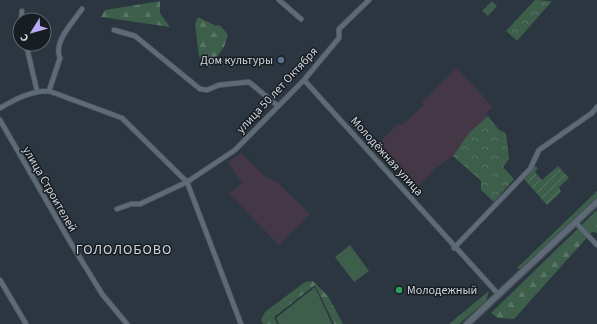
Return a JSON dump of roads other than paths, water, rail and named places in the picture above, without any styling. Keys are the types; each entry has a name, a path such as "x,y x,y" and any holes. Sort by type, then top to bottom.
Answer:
{"street":[{"path":"279,0 301,20"},
{"name":"улица 50 лет Октября","path":"117,209 131,204 140,204 187,182 235,150 304,80 339,38 339,29 369,0"},
{"path":"49,91 60,58 57,52 60,43 82,10"},
{"path":"114,30 135,36 200,89 207,90 220,85 249,82 278,106"},
{"path":"28,52 37,91"},
{"name":"Молодёжная улица","path":"304,80 421,207 454,248 499,295"},
{"path":"0,108 22,96 37,91 49,91 122,118 187,182 241,324"},
{"path":"454,248 530,169 539,150 592,113 597,107"},
{"name":"улица Строителей","path":"0,120 102,294 127,324"},
{"path":"467,324 597,202"},
{"path":"576,223 597,245"},
{"path":"0,280 26,324"}],"place":[{"name":"Дом культуры","path":"281,60"},
{"name":"Молодежный","path":"399,290"}],"district":[{"name":"ГОЛОЛОБОВО","path":"124,249"}]}
